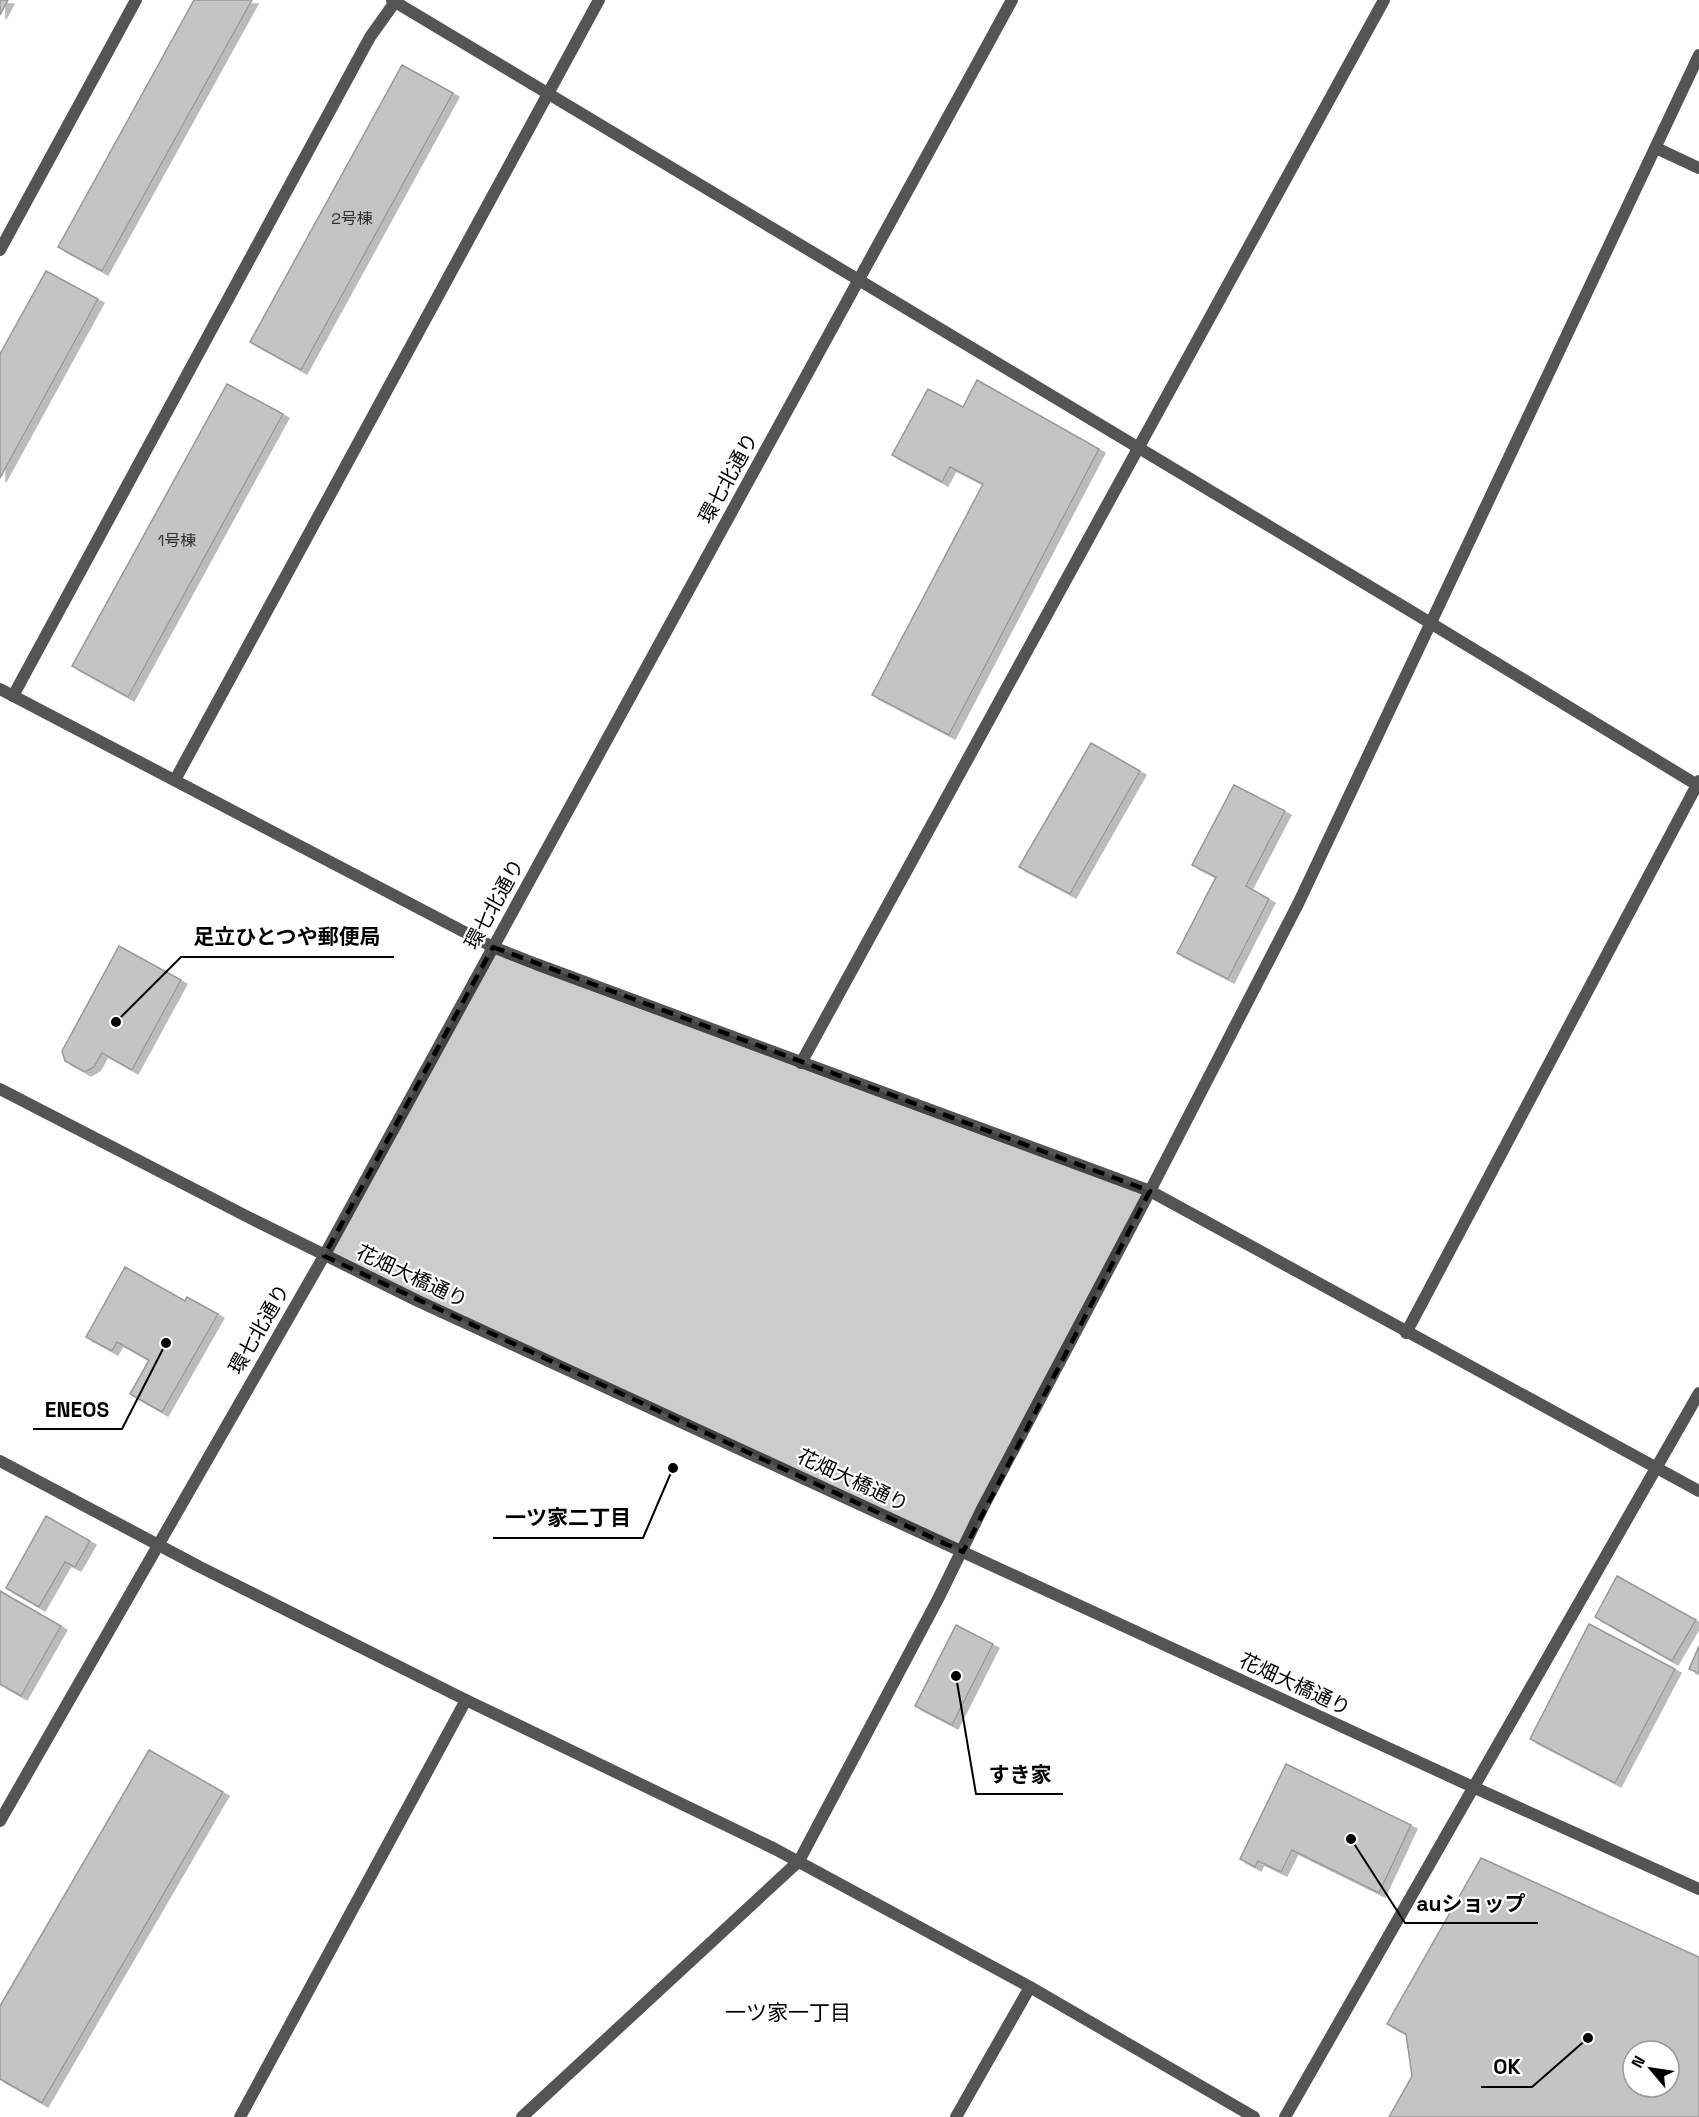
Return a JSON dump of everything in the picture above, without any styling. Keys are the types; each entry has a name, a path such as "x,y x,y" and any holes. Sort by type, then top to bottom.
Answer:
{"street":[{"path":"0,250 136,0"},
{"path":"175,780 599,0"},
{"name":"環七北通り","path":"0,1821 324,1256 1012,0"},
{"path":"801,1063 1384,0"},
{"path":"13,696 370,37 394,1 1698,784 1406,1333"},
{"path":"522,2117 799,1862 963,1552 983,1507 1298,904 1429,622 1699,55"},
{"path":"1656,148 1699,168"},
{"path":"0,689 493,947 1150,1191 1406,1333 1699,1491"},
{"name":"花畑大橋通り","path":"0,1089 324,1256 440,1311 1473,1788 1699,1889"},
{"path":"1285,2117 1699,1393"},
{"path":"0,1461 158,1545 466,1700 799,1862 1029,1987 1254,2117"},
{"path":"240,2117 466,1700"},
{"path":"956,2117 1029,1987"}],"highlighted area":[{"path":"493,947 1150,1191 963,1552 324,1256"}],"building":[{"path":"0,0 8,0 0,15"},
{"path":"194,0 252,0 102,271 58,247"},
{"path":"402,65 453,93 301,370 250,342"},
{"path":"46,271 98,299 0,478 0,354"},
{"path":"977,380 1099,449 949,735 872,695 983,484 950,467 942,482 892,455 928,389 963,407"},
{"path":"227,384 283,414 128,697 72,666"},
{"path":"1091,743 1140,771 1070,894 1019,867"},
{"path":"1234,785 1285,811 1246,886 1269,899 1228,979 1177,953 1216,877 1192,865"},
{"path":"119,946 181,980 132,1070 102,1053 94,1067 85,1072 65,1061 62,1051"},
{"path":"125,1267 185,1301 187,1297 218,1314 162,1412 130,1394 149,1360 117,1342 112,1351 86,1337"},
{"path":"46,1516 90,1541 75,1567 65,1562 39,1607 6,1588"},
{"path":"1617,1576 1696,1620 1672,1661 1595,1617"},
{"path":"0,1591 61,1626 21,1696 0,1684"},
{"path":"1589,1624 1675,1669 1615,1783 1530,1739"},
{"path":"956,1625 993,1644 952,1725 915,1706"},
{"path":"1699,1646 1699,1673 1689,1669"},
{"path":"149,1750 223,1792 42,2103 0,2079 0,2006"},
{"path":"1286,1764 1411,1825 1379,1893 1292,1850 1281,1872 1258,1861 1255,1867 1240,1859"},
{"path":"1481,1858 1699,1957 1699,2117 1389,2117 1412,2076 1406,2034 1387,2024"}],"place":[{"name":"足立ひとつや郵便局","path":"116,1022"},
{"name":"ENEOS","path":"166,1343"},
{"name":"一ツ家二丁目","path":"673,1468"},
{"name":"すき家","path":"956,1676"},
{"name":"auショップ","path":"1351,1839"},
{"name":"OK","path":"1588,2038"}],"district":[{"name":"一ツ家一丁目","path":"788,2013"}]}
